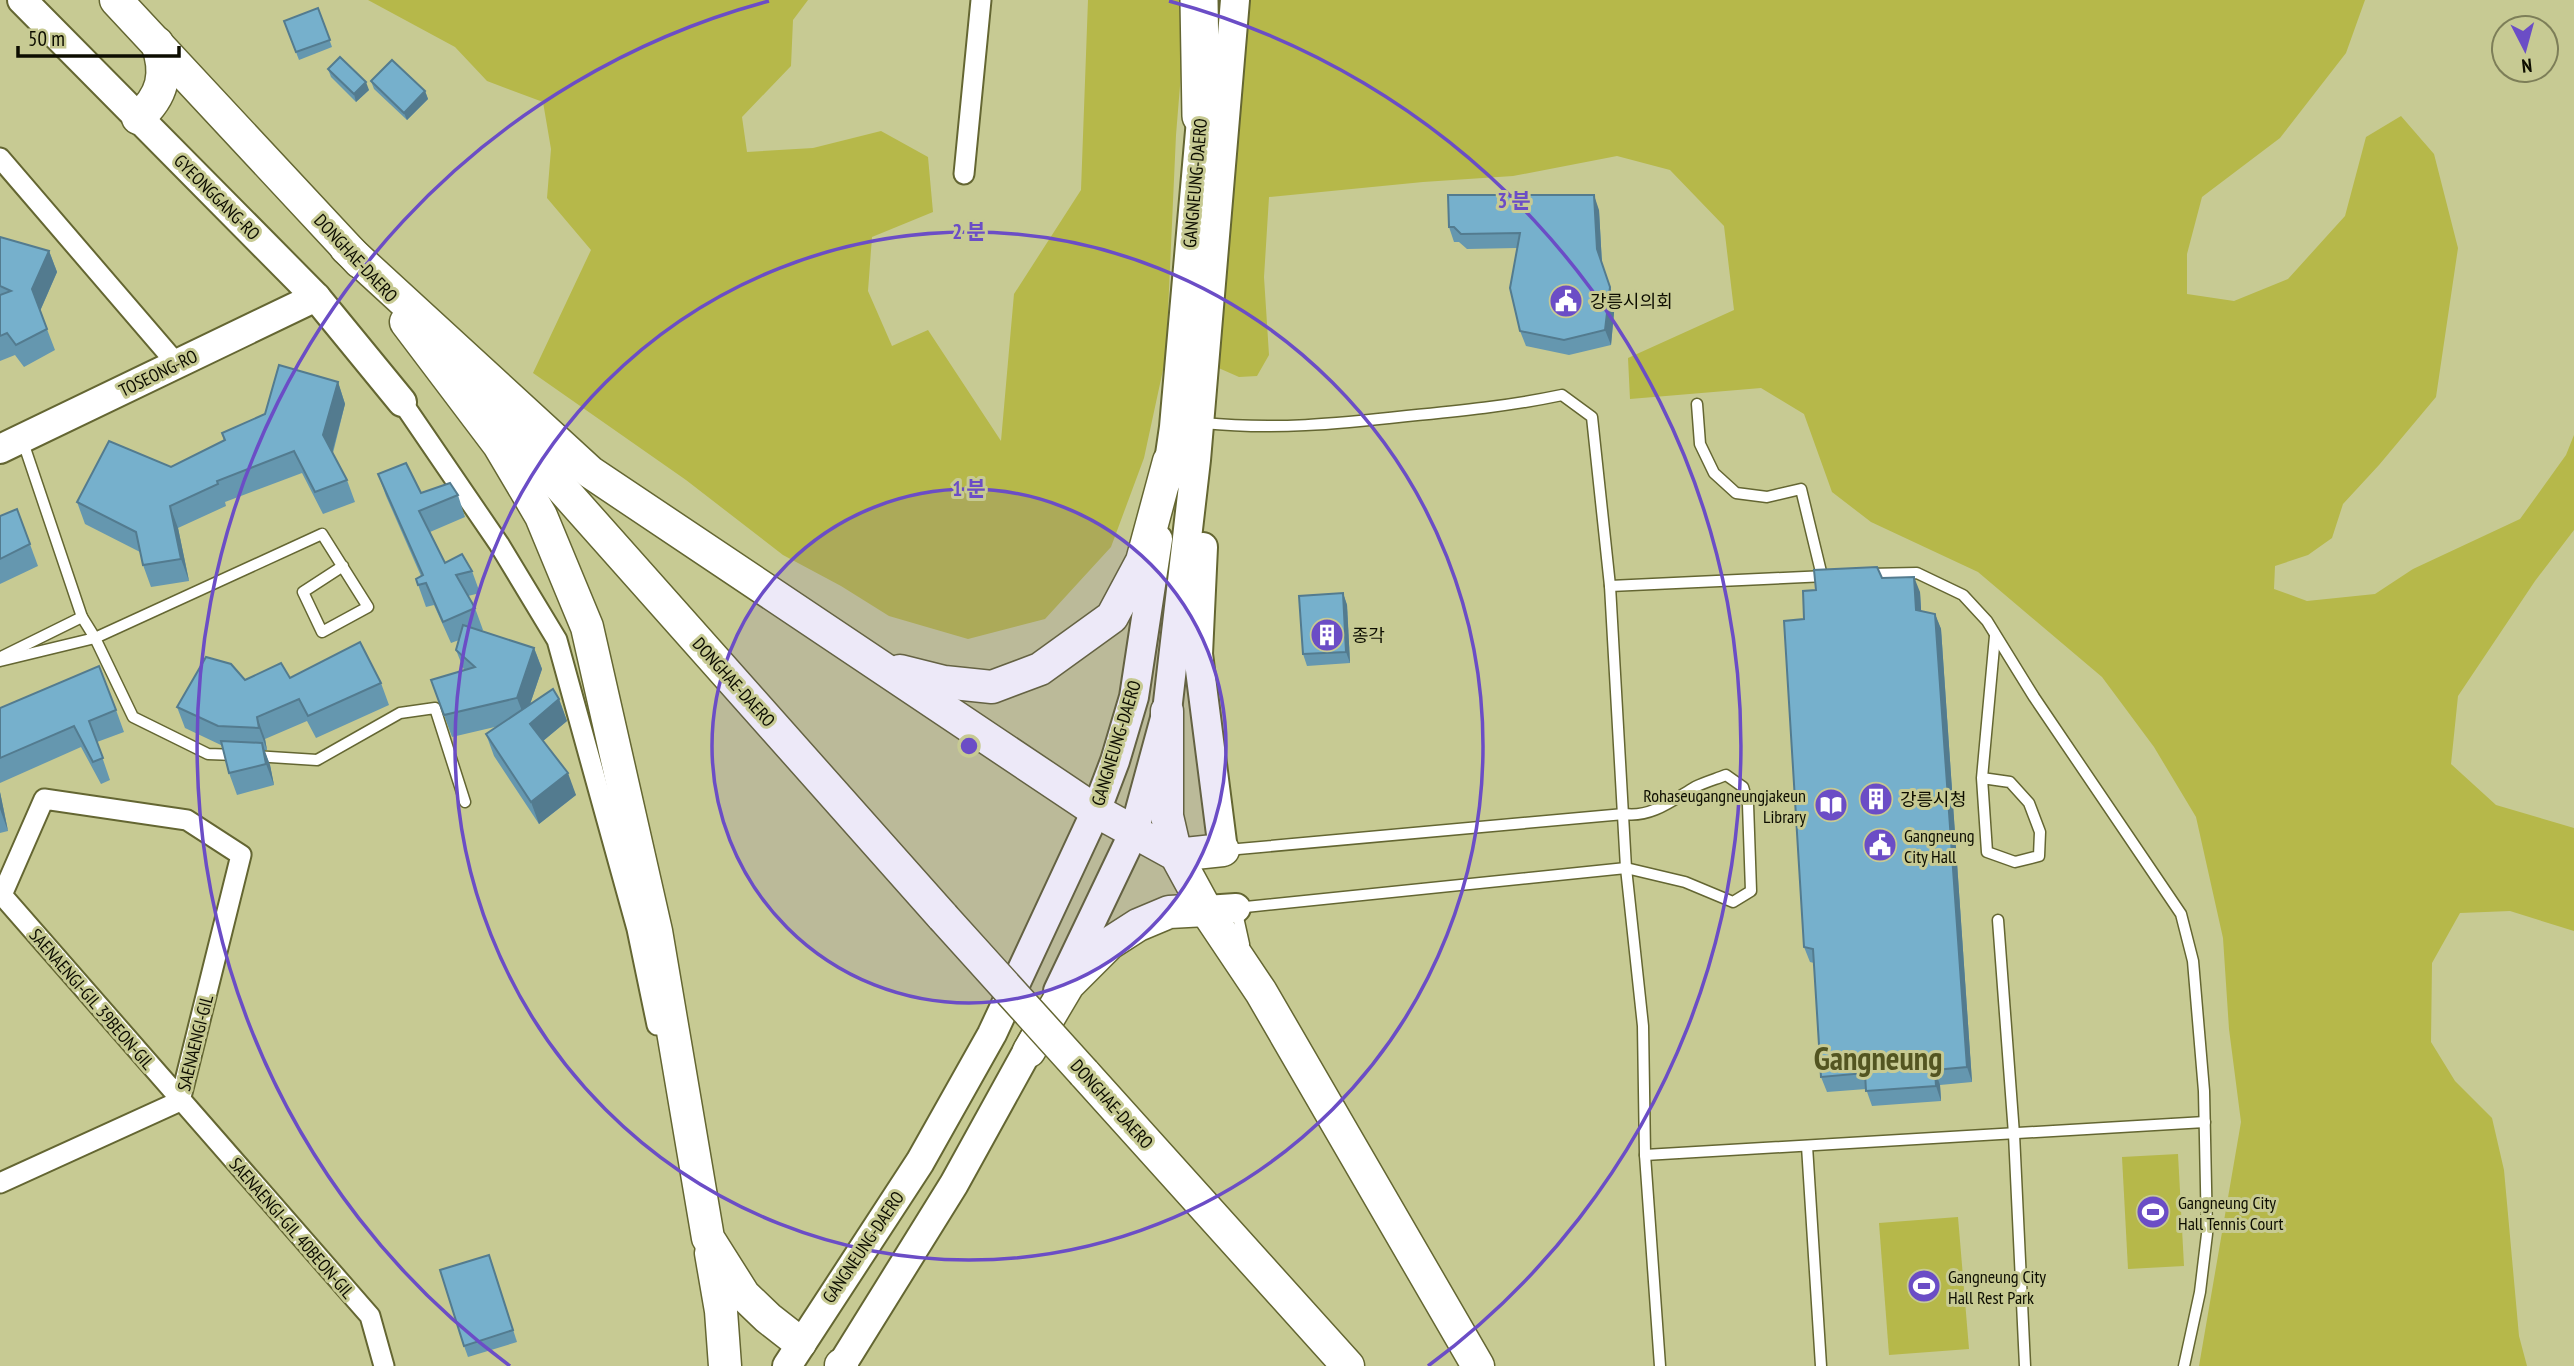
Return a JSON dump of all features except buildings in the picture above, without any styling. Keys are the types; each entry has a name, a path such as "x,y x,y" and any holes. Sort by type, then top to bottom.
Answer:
{"highway":[{"path":"1199,0 1201,116"}],"main road":[{"name":"DONGHAE-DAERO","path":"116,0 371,273 943,917 1348,1366"},
{"path":"138,118 151,106 162,86 164,61 158,43"},
{"path":"346,248 590,472 1096,811 1177,855 1221,909 1261,992 1478,1366"},
{"path":"371,273 499,445 541,516 587,626 656,931 721,1311 724,1366"},
{"path":"873,664 944,682 992,687 1040,669 1112,617 1142,561 1183,460"},
{"path":"1167,711 1167,816 1177,855"},
{"path":"1177,855 1223,850"},
{"path":"1029,1051 1068,985 1110,943 1138,925 1168,912 1221,909"},
{"path":"708,1238 744,1295 768,1318 794,1354"}],"street":[{"name":"GYEONGGANG-RO","path":"22,0 316,297 402,402"},
{"path":"964,174 981,0"},
{"name":"GANGNEUNG-DAERO","path":"841,1366 954,1184 1029,1051 1134,832 1167,711 1210,0"},
{"name":"GANGNEUNG-DAERO","path":"794,1354 920,1162 992,1034 1096,811 1115,761 1135,697 1183,460 1199,423 1235,0"},
{"path":"0,158 177,364"},
{"name":"TOSEONG-RO","path":"11,444 316,297"},
{"path":"402,402 499,544 557,640 637,929 692,1194 711,1324 724,1366"},
{"path":"1183,460 1204,526 1198,654 1223,850"},
{"name":"SAENAENGI-GIL 39BEON-GIL","path":"180,1101 1,896 44,799 187,820"},
{"name":"SAENAENGI-GIL","path":"0,1182 180,1101 241,855 187,820"},
{"name":"SAENAENGI-GIL 40BEON-GIL","path":"180,1101 370,1316 384,1366"},
{"path":"794,1354 841,1366"}],"lane":[{"path":"1199,423 1254,428 1317,426 1504,406 1562,395 1592,416 1609,586 1626,868 1643,1026 1645,1155 1660,1366"},
{"path":"1697,404 1700,444 1714,472 1736,492 1767,497 1801,489 1822,576"},
{"path":"11,444 82,617 133,716 208,754 317,760 400,713 435,708 465,802"},
{"path":"0,659 95,638 322,534 343,566 368,607 322,632 303,592 343,566"},
{"path":"1863,575 1917,573 1963,595 1987,621 2034,697 2181,914 2193,961 2205,1122 2207,1234 2200,1292 2184,1366"},
{"path":"1609,586 1836,576"},
{"path":"0,659 82,617"},
{"path":"1982,778 2010,782 2029,803 2040,832 2039,856 2015,862 1987,852 1982,778 1995,636"},
{"path":"1221,909 1626,868 1685,882 1733,902 1751,891 1748,804 1743,787 1726,775 1698,786 1652,811 1634,816 1624,814 1223,850"},
{"path":"1998,920 2014,1133 2025,1366"},
{"path":"1645,1155 2205,1122"},
{"path":"1807,1146 1821,1366"}],"shaded area":[{"path":"368,0 808,0 793,20 791,66 742,117 747,152 813,148 881,131 928,157 933,212 872,237 868,291 892,346 928,330 1001,441 1014,294 1081,190 1088,0 1187,0 1176,135 1166,356 1144,458 1111,547 1045,619 968,639 889,616 783,555 686,480 533,373 591,250 547,198 551,149 543,102 487,81 455,47"},
{"path":"1237,0 2365,0 2346,53 2280,138 2202,197 2187,254 2187,294 2234,301 2288,279 2345,216 2366,137 2401,116 2434,154 2458,248 2436,397 2343,504 2332,538 2308,555 2275,566 2274,589 2307,601 2375,594 2413,569 2520,519 2566,455 2574,435 2574,530 2535,581 2458,696 2451,764 2496,805 2574,828 2574,931 2510,911 2460,913 2432,963 2431,1042 2455,1081 2492,1118 2504,1170 2519,1336 2527,1366 2199,1366 2241,1122 2229,1029 2223,938 2196,817 2154,747 2102,677 1978,572 1871,522 1832,492 1804,414 1761,388 1630,399 1628,358 1734,310 1724,226 1670,170 1617,156 1513,176 1269,197 1264,277 1269,355 1257,376 1239,377 1205,362"},
{"name":"Gangneung City Hall Tennis Court","path":"2178,1154 2184,1266 2128,1269 2122,1157"},
{"name":"Gangneung City Hall Rest Park","path":"1958,1217 1969,1349 1889,1355 1879,1223"}],"place":[{"name":"강릉시의회","path":"1566,301"},
{"name":"종각","path":"1327,635"},
{"name":"강릉시청","path":"1876,799"},
{"name":"Rohaseugangneungjakeun Library","path":"1831,805"},
{"name":"Gangneung City Hall","path":"1880,845"},
{"name":"Gangneung City Hall Tennis Court","path":"2153,1212"},
{"name":"Gangneung City Hall Rest Park","path":"1924,1286"}],"district":[{"name":"Gangneung","path":"1878,1058"}]}
